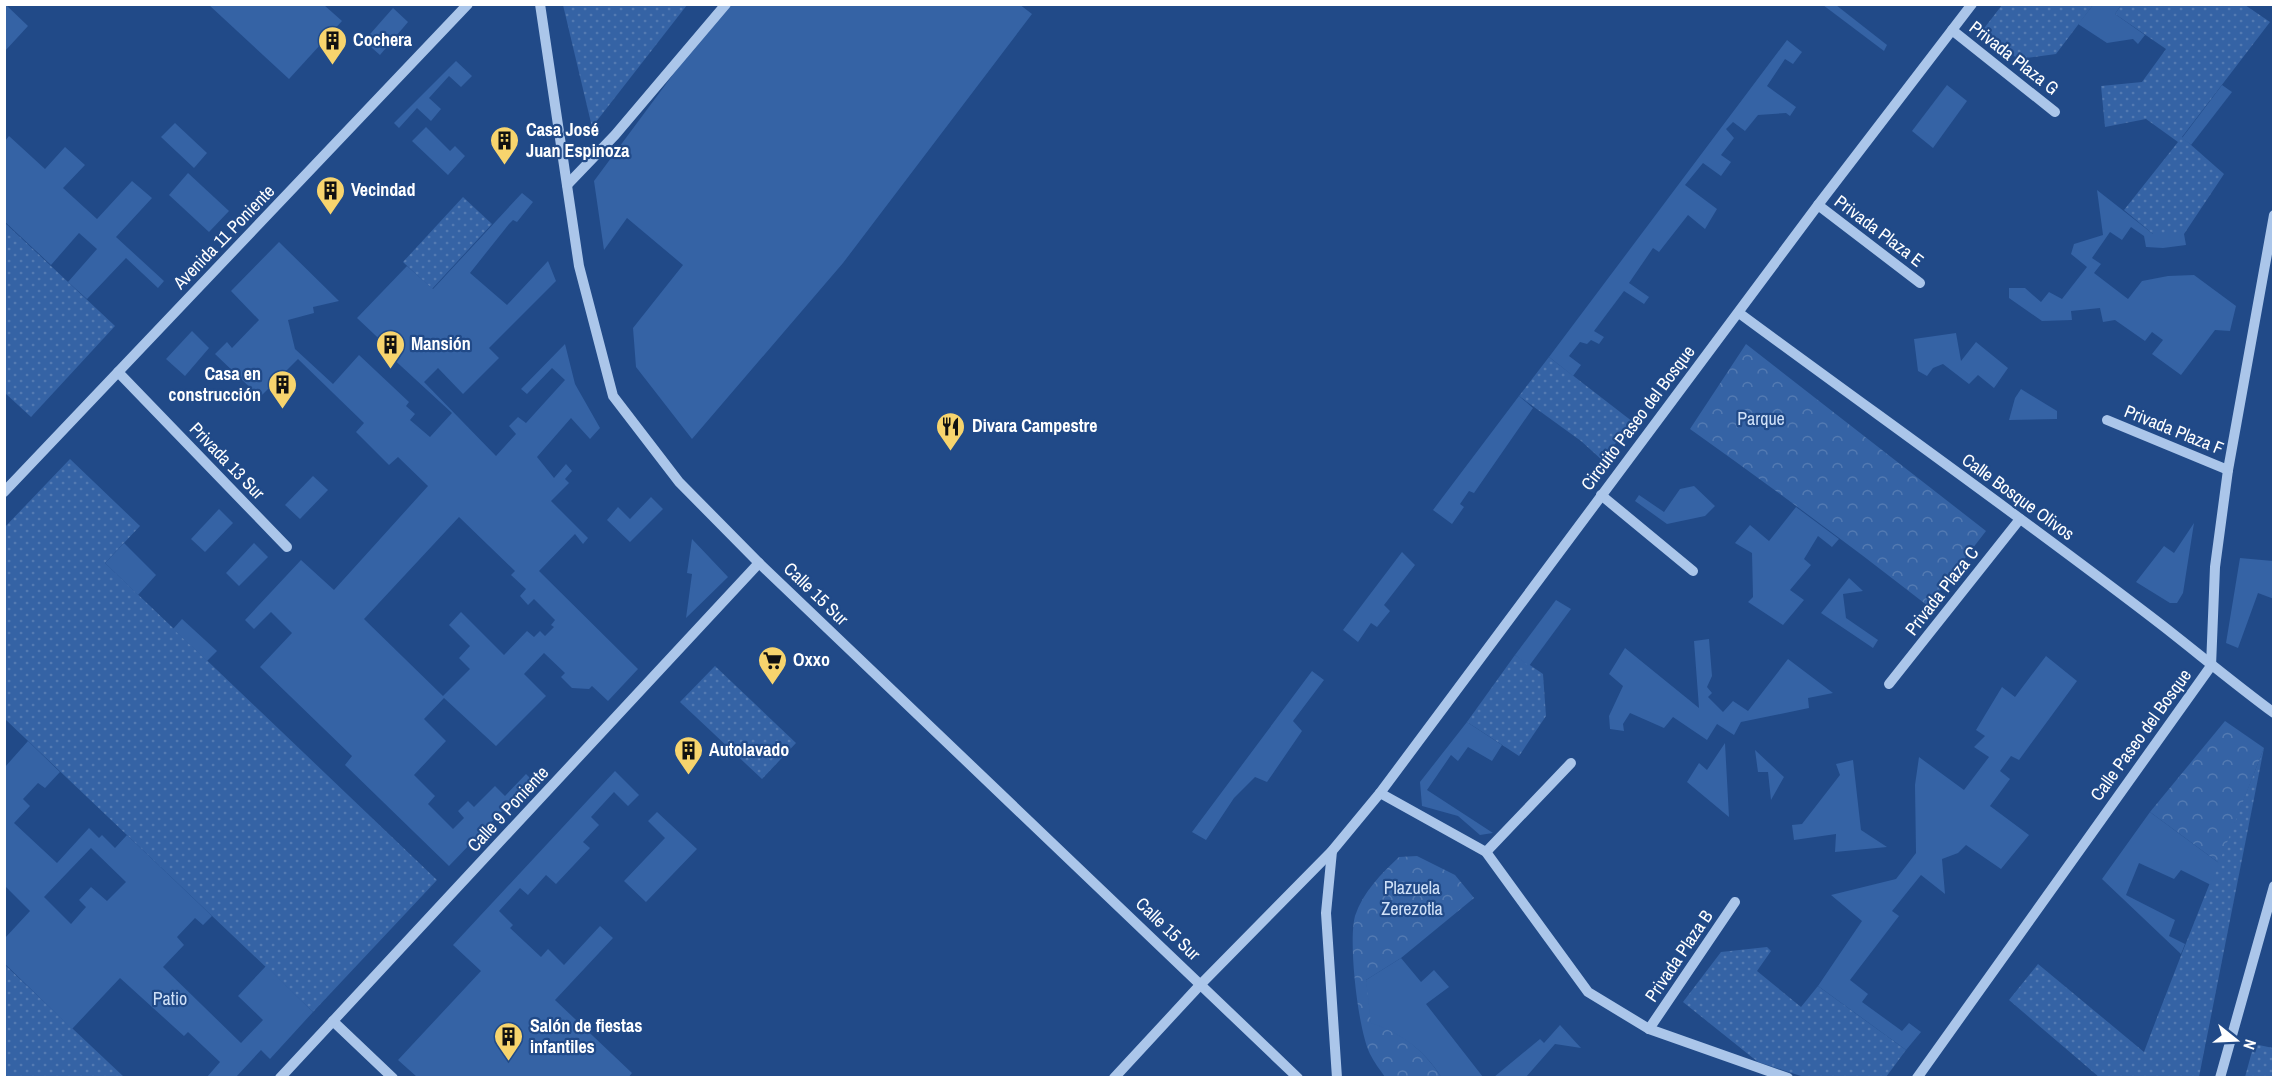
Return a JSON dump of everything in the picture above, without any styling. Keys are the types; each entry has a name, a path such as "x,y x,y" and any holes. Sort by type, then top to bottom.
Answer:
{"street":[{"name":"Avenida 11 Poniente","path":"4,492 468,4"},
{"name":"Calle 15 Sur","path":"540,4 579,266 613,396 679,482 759,563 1298,1077"},
{"path":"567,185 615,135 726,4"},
{"name":"Circuito Paseo del Bosque","path":"1114,1077 1201,984 1332,851 1380,793 1818,205 1972,4"},
{"name":"Privada Plaza G","path":"1952,30 2055,112"},
{"name":"Privada Plaza E","path":"1818,205 1920,283"},
{"name":"Calle Paseo del Bosque","path":"1917,1077 2211,666 2215,567 2228,470 2274,215"},
{"name":"Calle Bosque Olivos","path":"1738,313 2020,519 2274,713"},
{"name":"Privada 13 Sur","path":"118,372 287,547"},
{"name":"Privada Plaza F","path":"2106,420 2228,470"},
{"path":"1601,495 1693,571"},
{"name":"Privada Plaza C","path":"1889,684 2020,519"},
{"name":"Calle 9 Poniente","path":"280,1077 759,563"},
{"path":"1486,852 1571,763"},
{"path":"1380,793 1486,852 1588,992 1649,1029 1788,1077"},
{"path":"1332,851 1326,913 1338,1077"},
{"path":"2220,1077 2274,886"},
{"name":"Privada Plaza B","path":"1649,1029 1735,902"},
{"path":"333,1021 393,1077"}],"green space":[{"path":"1019,4 1032,14 843,263 692,439 636,367 633,328 683,265 627,218 604,250 594,181 723,7 729,5"},
{"path":"4,5 28,26 5,51"},
{"path":"209,5 324,5 342,21 289,79"},
{"path":"563,5 687,5 592,127"},
{"path":"1823,5 1836,5 1887,45 1884,51"},
{"path":"2002,5 2093,5 2056,54 2018,59 1982,31"},
{"path":"2093,5 2121,5 2115,14 2145,35 2138,44 2133,39 2107,43 2078,24"},
{"path":"2121,5 2245,5 2270,22 2182,137 2224,174 2184,234 2153,234 2124,210 2178,142 2146,119 2105,127 2101,86 2142,82 2166,49 2115,14"},
{"path":"393,8 408,22 380,55 364,41"},
{"path":"1787,40 1802,52 1793,64 1785,59 1767,86 1796,107 1790,116 1786,113 1758,115 1745,131 1733,122 1726,129 1734,138 1721,155 1731,162 1721,176 1703,163 1685,185 1717,209 1705,229 1688,215 1659,252 1653,248 1629,283 1649,297 1644,304 1624,291 1594,331 1604,337 1599,344 1591,340 1587,344 1580,342 1569,356 1581,365 1573,376 1549,357"},
{"path":"456,61 472,76 461,87 449,76 429,98 441,109 431,121 417,108 399,128 394,123"},
{"path":"1947,85 1967,101 1933,148 1912,131"},
{"path":"2222,85 2232,92 2191,145 2182,138"},
{"path":"175,123 207,153 194,168 161,137"},
{"path":"426,127 450,151 455,146 465,156 448,175 412,141"},
{"path":"9,136 45,169 65,147 85,165 63,188 97,219 132,181 152,198 116,237 164,281 158,288 126,258 87,299 68,282 97,249 79,233 51,265 5,222 5,141"},
{"path":"188,173 229,211 209,232 169,195"},
{"path":"2097,190 2153,234 2184,234 2186,245 2163,248 2146,247 2144,236 2131,227 2122,240 2110,232 2092,258 2101,264 2094,273 2128,299 2142,281 2168,276 2194,275 2236,306 2230,331 2215,330 2181,375 2152,354 2163,340 2152,332 2145,341 2115,320 2103,322 2100,308 2071,311 2072,320 2042,321 2009,298 2009,288 2025,288 2041,302 2049,292 2062,299 2087,267 2071,254 2074,244 2103,235"},
{"path":"522,193 533,202 517,222 513,220 509,224 470,273 507,305 548,261 556,281 489,348 499,358 463,394 438,368 424,382 496,456 516,434 509,426 518,417 526,423 565,380 552,368 527,394 521,389 565,344 575,384 600,428 590,439 571,418 537,457 554,478 566,464 572,471 565,479 569,483 551,501 588,538 583,544 575,534 539,571 638,669 608,701 592,686 589,689 572,688 561,677 565,673 544,653 524,674 546,696 496,746 444,698 424,719 446,741 414,775 435,796 428,804 453,829 464,818 458,811 468,801 474,807 495,786 505,796 526,774 532,780 449,866 345,765 352,756 260,667 292,633 271,612 254,629 245,620 301,560 334,590 428,486 398,457 389,465 356,432 364,423 298,359 260,397 215,354 227,342 232,348 259,320 231,291 279,242 339,301 313,307 314,313 288,320 295,349 333,384 359,355 409,402 406,406 415,414 410,420 430,437 452,413 389,355 392,351 357,318 407,266 433,289","holes":["459,517 515,571 511,575 526,589 520,596 528,605 534,599 555,620 551,625 554,627 545,636 540,631 534,637 527,631 504,655 461,612 449,625 470,646 459,658 470,669 443,696 364,619"]},
{"path":"463,197 492,224 432,289 403,262"},
{"path":"4,222 115,326 31,417 5,393"},
{"path":"192,331 209,348 185,376 166,359"},
{"path":"1956,333 1961,361 1976,342 2008,368 1994,388 1978,375 1969,384 1943,364 1933,368 1927,376 1918,371 1914,339"},
{"name":"Parque","path":"1746,344 1986,531 1928,606 1810,516 1690,429"},
{"path":"1549,357 1633,422 1602,460 1581,441 1519,396"},
{"path":"2021,389 2057,411 2057,419 2009,420 2015,398"},
{"path":"1519,396 1533,408 1474,493 1469,491 1460,504 1464,507 1452,524 1433,510"},
{"path":"70,459 140,526 105,563 437,880 313,1012 5,719 4,528"},
{"path":"313,476 328,490 300,519 285,505"},
{"path":"1694,486 1715,506 1705,516 1667,524 1635,501 1639,495 1664,512 1680,489"},
{"path":"651,497 663,509 630,542 607,520 618,507 630,519"},
{"path":"1796,507 1839,539 1832,547 1818,536 1804,559 1811,565 1790,590 1804,600 1783,625 1748,602 1753,597 1752,553 1735,543 1750,525 1769,541"},
{"path":"219,509 233,523 205,552 191,539"},
{"path":"2194,523 2183,593 2177,603 2170,603 2136,582 2164,546 2174,553"},
{"path":"692,539 728,577 686,618 692,574 687,573"},
{"path":"124,543 156,575 138,595 105,563"},
{"path":"254,543 268,557 239,586 226,573"},
{"path":"1402,552 1415,565 1384,605 1390,611 1377,627 1371,623 1358,642 1343,630"},
{"path":"2240,558 2273,561 2274,599 2258,593 2238,648 2226,643"},
{"path":"1849,578 1863,591 1843,594 1846,618 1878,640 1873,648 1821,613"},
{"path":"1556,600 1571,609 1529,666 1515,655"},
{"path":"182,619 217,651 207,661 173,629"},
{"path":"1709,639 1712,676 1707,687 1712,693 1708,697 1723,712 1733,701 1748,711 1788,659 1833,693 1808,698 1809,708 1741,722 1734,735 1717,724 1707,740 1673,717 1664,728 1630,713 1623,724 1624,731 1610,729 1609,716 1623,686 1609,674 1625,648 1699,708 1694,641"},
{"path":"1515,655 1543,674 1546,716 1519,756 1467,722"},
{"path":"2046,656 2077,681 2019,760 2011,756 2000,771 2010,779 1990,806 2029,835 2001,869 1966,845 1958,853 1942,859 1945,894 1921,875 1892,911 1899,916 1850,980 1868,994 1862,1002 1902,1031 1909,1023 1921,1032 1906,1050 1818,986 1862,921 1831,895 1896,879 1916,853 1915,785 1919,757 1964,790 1989,757 1974,747 1985,736 1976,730 2002,687 2015,697"},
{"path":"715,666 796,743 762,779 680,702"},
{"path":"1312,671 1324,680 1293,721 1302,731 1267,782 1255,777 1234,798 1206,840 1192,832"},
{"path":"2225,721 2264,748 2219,863 2150,812"},
{"path":"1467,722 1502,745 1492,761 1468,747 1458,761 1451,755 1427,790 1493,833 1480,835 1458,816 1422,806 1420,782"},
{"name":"Patio","path":"28,741 60,772 45,788 38,783 23,799 30,806 14,823 57,863 89,828 99,838 102,835 115,848 127,835 212,916 203,925 195,918 177,937 184,945 163,967 241,1043 263,1020 238,996 266,966 313,1012 270,1059 261,1050 236,1077 207,1077 220,1062 188,1032 184,1036 120,978 72,1029 5,964 5,938 30,911 5,886 5,767","holes":["91,848 126,882 107,901 91,887 79,900 86,907 71,924 44,897"]},
{"path":"1725,743 1729,817 1687,782 1699,763 1707,770"},
{"path":"2264,748 2199,1077 2099,1077 2009,1000 2038,964 2144,1052"},
{"path":"1755,750 1784,777 1771,800 1768,772 1758,772"},
{"path":"1853,760 1861,830 1887,847 1835,852 1836,834 1794,840 1792,825 1802,824 1840,775 1836,764"},
{"path":"615,771 639,795 628,806 614,792 591,817 599,825 583,842 590,848 556,884 546,875 528,895 520,888 499,911 513,925 510,928 541,957 548,949 564,965 600,926 613,938 555,1000 632,1073 628,1078 417,1077 398,1060 481,971 453,945"},
{"path":"657,812 697,849 646,902 624,881 665,838 648,821"},
{"path":"2150,812 2219,863 2211,885 2181,870 2174,879 2139,863 2126,895 2175,920 2169,936 2185,944 2181,954 2102,879"},
{"name":"Plazuela Zerezotla","path":"1417,856 1455,875 1474,898 1401,958 1366,980 1386,1027 1417,1048 1441,1077 1385,1077 1370,1054 1362,1026 1354,965 1353,928 1358,907 1379,877 1399,857"},
{"path":"1767,947 1771,951 1757,971 1801,1007 1818,986 1906,1050 1886,1077 1804,1077 1758,1062 1683,1002 1721,952"},
{"path":"1401,958 1421,982 1434,970 1449,987 1426,1004 1483,1077 1441,1077 1428,1059 1402,1037 1371,1023 1366,980"},
{"path":"4,964 124,1077 5,1077"},
{"path":"1560,1025 1581,1048 1555,1044 1526,1077 1494,1077 1540,1039 1544,1043"},
{"path":"2254,1044 2273,1048 2273,1077 2245,1077"}],"place":[{"name":"Cochera","path":"332,66"},
{"name":"Casa José Juan Espinoza","path":"505,166"},
{"name":"Vecindad","path":"330,216"},
{"name":"Mansión","path":"390,370"},
{"name":"Casa en construcción","path":"282,410"},
{"name":"Divara Campestre","path":"951,452"},
{"name":"Oxxo","path":"772,686"},
{"name":"Autolavado","path":"688,776"},
{"name":"Salón de fiestas infantiles","path":"509,1062"}]}
